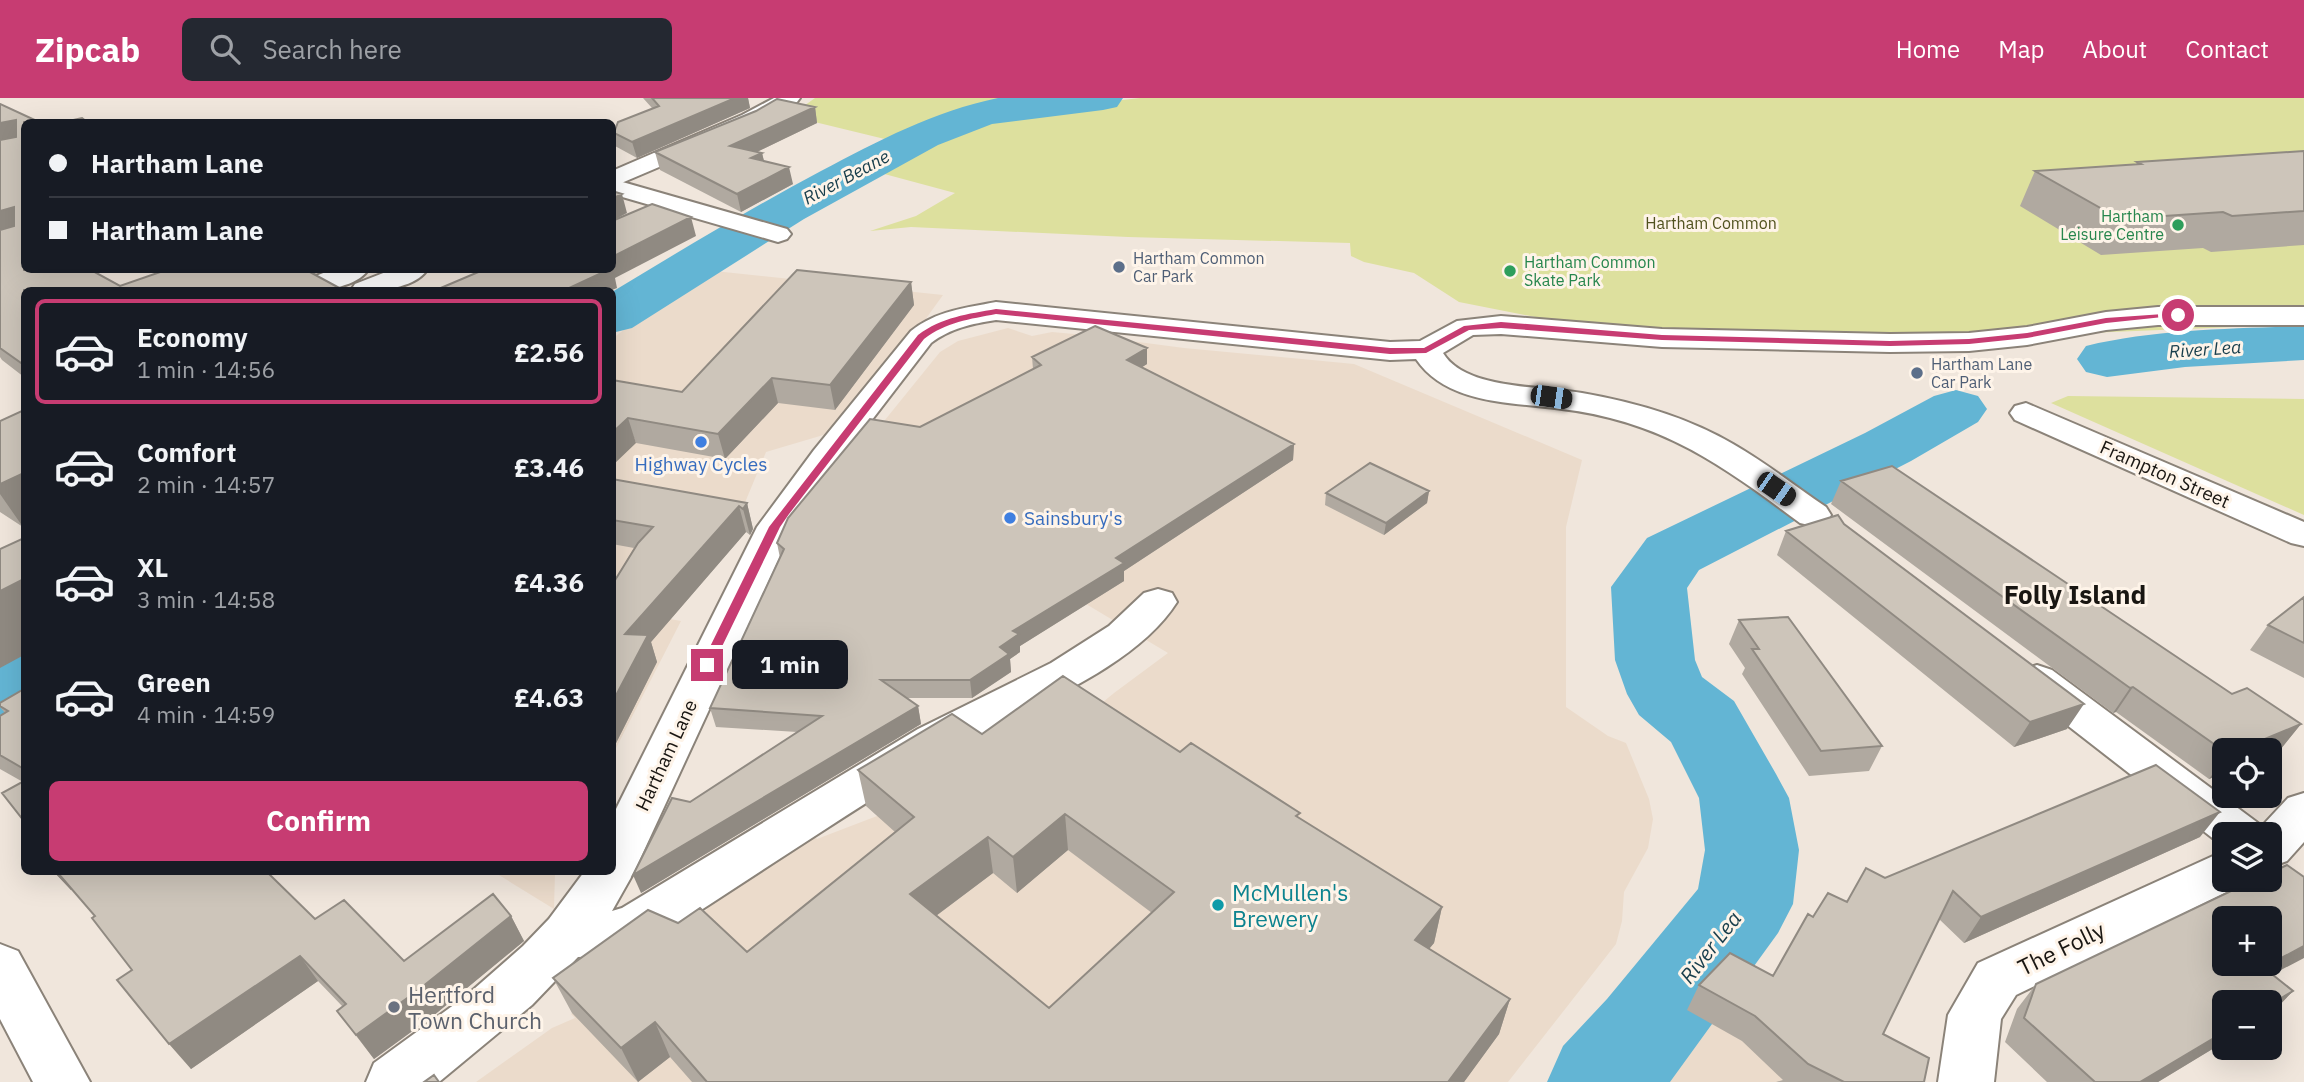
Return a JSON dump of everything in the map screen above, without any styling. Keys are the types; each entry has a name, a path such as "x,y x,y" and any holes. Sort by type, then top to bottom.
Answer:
{"street":[{"path":"616,178 750,120 790,98"},
{"path":"616,187 778,233"},
{"path":"638,221 675,203"},
{"path":"312,287 347,273"},
{"path":"372,287 402,274"},
{"name":"Hartham Lane","path":"616,859 775,527 921,337 934,327 953,319 996,311 1390,351 1426,350 1467,327 1501,325 1662,338 1890,344 1969,342 2027,336 2106,321 2158,316 2304,316"},
{"path":"1426,350 1433,364 1454,379 1497,390 1577,401 1629,412 1690,434 1814,515"},
{"name":"Frampton Street","path":"2026,413 2304,535"},
{"path":"564,936 608,934 638,924 933,740 1066,673 1123,635 1158,602"},
{"path":"2010,660 2226,822"},
{"path":"2282,835 2304,811"},
{"path":"2282,864 2304,881"},
{"path":"394,1082 460,1035 525,977 564,936 608,875"},
{"name":"The Folly","path":"1966,1082 1975,1015 1997,979 2212,877"},
{"path":"0,967 62,1082"}],"shaded area":[{"path":"705,270 943,295 857,414 830,433 766,452 739,517 626,611 681,621 616,748 616,336"},
{"path":"1008,328 1032,336 1052,332 1354,364 1582,460 1566,527 1566,707 1608,736 1626,743 1649,799 1653,819 1648,848 1624,892 1622,921 1616,944 1508,1082 476,1082 552,1028 575,1018 571,1014 655,951 673,943 709,907 788,851 815,836 817,839 877,816 1080,721 1168,653 1086,604 872,436 940,352 958,341"},
{"path":"499,875 555,875 554,909"},
{"path":"1706,969 1913,1074 1915,1082 1649,1082 1640,1069"}],"green space":[{"path":"815,98 1056,98 954,114 897,142 790,116"},
{"name":"Hartham Common","path":"1140,98 2304,98 2304,324 1697,349 1459,302 1414,273 1364,262 1351,256 1350,243 911,227 870,231 916,216 955,193 877,172 952,132 978,123 1044,109"},
{"path":"2068,396 2304,399 2304,515 2051,403"}],"building":[{"path":"652,98 735,98 632,142 616,134 618,122 659,106"},
{"path":"777,99 815,107 730,146 762,153 751,158 789,167 737,194 655,152 756,111"},
{"path":"0,104 32,119 21,119 21,273 96,273 120,286 157,273 312,273 338,287 21,287 21,363 0,348 0,230 14,226 14,207 0,211 0,140 16,137 16,120 0,123"},
{"path":"2304,151 2304,211 2232,216 2223,212 2120,219 2035,171 2141,164 2137,162"},
{"path":"652,204 691,217 616,255 616,219"},
{"path":"797,270 911,282 830,385 772,378 718,434 628,418 616,429 616,381 682,392"},
{"path":"476,273 602,273 571,287 443,287"},
{"name":"Sainsbury's","path":"1095,326 1147,348 1127,360 1294,444 1116,558 1124,563 1013,631 1019,634 1000,647 1009,654 970,680 881,680 918,706 633,875 672,798 690,802 822,716 710,708 784,549 777,543 788,518 870,419 920,427 1041,365 1032,357"},
{"path":"21,411 21,474 0,484 0,421"},
{"path":"1370,463 1429,491 1386,523 1326,493"},
{"path":"1892,466 2232,694 2247,688 2301,724 2267,738 2212,738 2212,743 2133,687 2130,688 1841,481"},
{"path":"616,480 747,503 743,509 739,506 625,634 648,635 616,695 616,579 638,543 653,527 616,521"},
{"path":"1838,515 1844,524 2084,704 2030,722 1786,531"},
{"path":"21,539 21,580 0,591 0,549"},
{"path":"2304,597 2304,643 2268,625"},
{"path":"1788,617 1882,746 1821,751 1752,649 1759,649 1739,620"},
{"name":"McMullen's Brewery","path":"1063,676 1180,752 1191,743 1300,813 1296,816 1442,907 1415,940 1510,999 1448,1082 707,1082 655,1022 621,1048 553,978 648,910 678,923 700,908 747,952 914,817 858,770 952,714 982,734","holes":["1065,814 1174,892 1049,1008 910,894 988,837 1013,857"]},
{"path":"21,691 21,767 0,755 0,716 8,711 0,706 0,703"},
{"path":"2156,765 2220,812 1981,917 1953,891 1883,1034 1929,1058 1924,1082 1844,1082 1808,1064 1755,1016 1699,985 1730,953 1773,976 1808,914 1813,917 1828,893 1847,902 1866,868 1885,878"},
{"path":"21,783 21,817 2,793"},
{"path":"2287,865 2304,877 2304,946 2282,958 2282,906 2212,906 2212,976 2274,976 2293,991 2282,998 2282,990 2212,990 2212,1039 2140,1082 2095,1082 2024,1018 2036,984 2229,892 2282,892 2282,867"},
{"path":"60,875 270,875 315,919 344,900 404,961 493,894 511,916 417,991 356,1035 337,1011 346,1004 300,956 169,1044 117,980 132,970 92,918 95,916"},
{"path":"434,1075 439,1082 424,1082"}],"waterway":[{"name":"River Beane","path":"616,314 787,209 923,136 987,113 1103,98"},
{"name":"River Lea","path":"2107,359 2185,349 2304,343"},
{"name":"River Lea","path":"1602,1082 1645,1033 1744,904 1752,850 1744,798 1704,723 1668,694 1655,660 1649,587 1673,554 1888,447 1956,409"},
{"name":"River Beane","path":"0,692 21,680"}],"place":[{"name":"Hartham Leisure Centre","path":"2178,225"},
{"name":"Hartham Common Car Park","path":"1119,267"},
{"name":"Hartham Common Skate Park","path":"1510,271"},
{"name":"Hartham Lane Car Park","path":"1917,373"},
{"name":"Highway Cycles","path":"701,442"},
{"name":"Sainsbury's","path":"1010,518"},
{"name":"McMullen's Brewery","path":"1218,905"},
{"name":"Hertford Town Church","path":"394,1007"}],"district":[{"name":"Folly Island","path":"2075,594"}],"route":[{"path":"707,665 775,527 786,511 921,337 934,327 953,319 996,311 1390,351 1426,350 1467,327 1501,325 1662,338 1890,344 1969,342 2027,336 2106,321 2178,315"}]}
